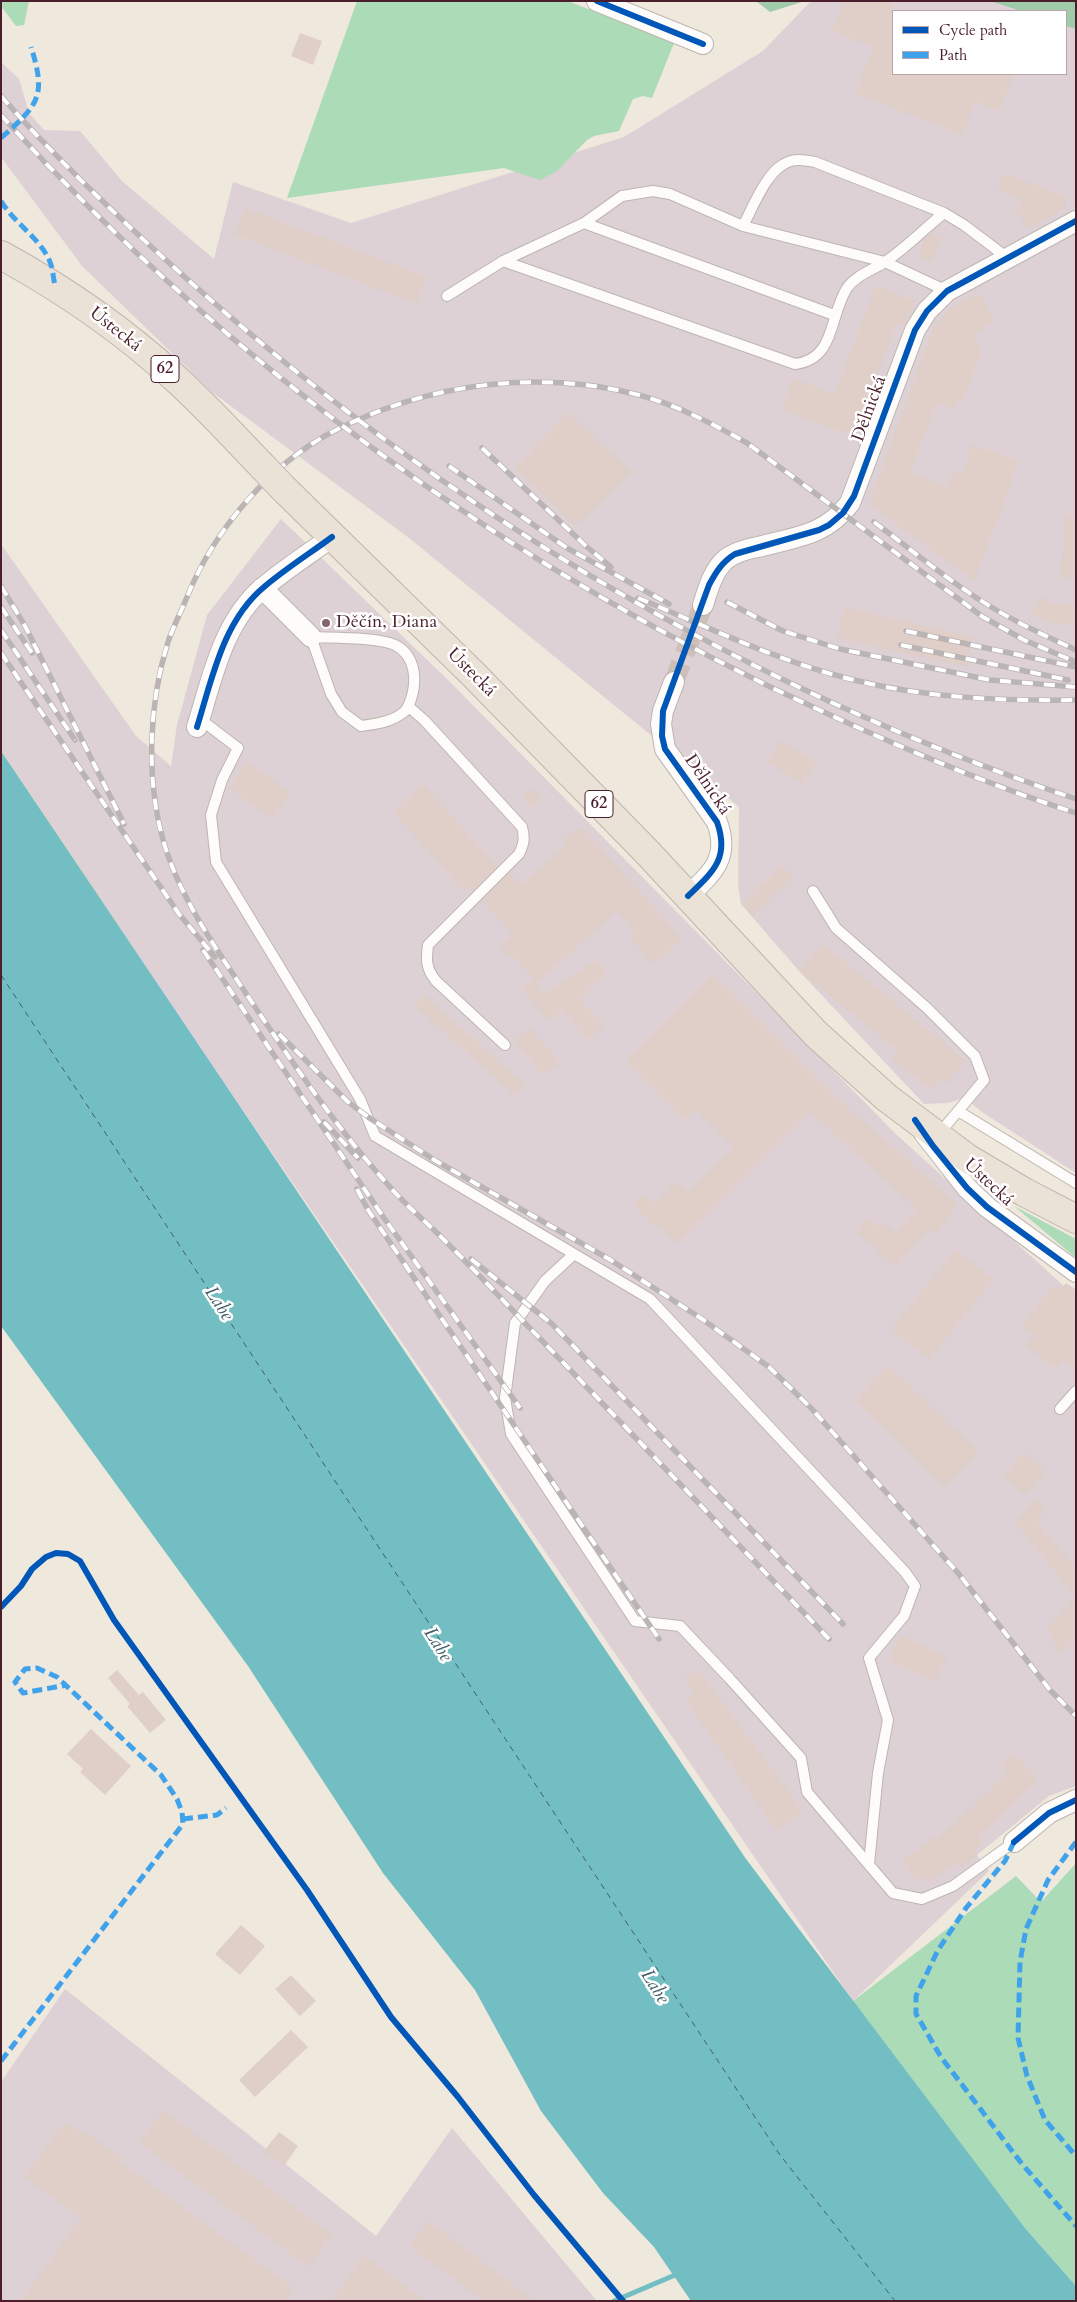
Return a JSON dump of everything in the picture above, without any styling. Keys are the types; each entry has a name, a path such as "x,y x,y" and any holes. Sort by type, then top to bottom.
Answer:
{"main road":[{"name":"Ústecká","path":"1,255 55,285 167,370 211,412 332,537 473,674 688,896 816,1034 887,1098 967,1158 1024,1192 1076,1219"}],"street":[{"path":"597,1 703,44"},
{"name":"Dělnická","path":"703,604 709,585 726,560 748,549 819,530 836,520 846,508 854,496 915,330 927,311 947,291 1076,221"},
{"path":"199,724 228,634 240,614 262,588 332,537"},
{"path":"262,588 311,637"},
{"name":"Dělnická","path":"674,682 663,711 662,736 665,749 716,822 721,835 720,858 712,872 688,896"},
{"name":"Ústecká","path":"915,1120 967,1188 987,1207 1076,1272"},
{"path":"1014,1842 1049,1813 1076,1800"}],"lane":[{"path":"742,226 771,174 782,164 799,160 815,162 944,213 964,225 1009,259"},
{"path":"447,296 503,261 584,223 622,196 653,191 670,194 742,226 885,262 947,291"},
{"path":"503,261 796,364 815,359 823,350 834,315 849,286 885,262 944,213"},
{"path":"584,223 834,315"},
{"path":"311,637 374,641 395,645 408,656 413,669 415,689 406,711 387,722 361,726 342,712 331,694 311,637"},
{"path":"408,706 425,721 522,827 524,835 523,845 519,854 428,944 426,958 428,972 436,981 505,1045"},
{"path":"199,724 238,748 222,780 211,815 216,862 360,1099 375,1136 650,1299 905,1572 915,1586 904,1616 869,1658 888,1720 878,1773 868,1864"},
{"path":"813,891 836,928 926,1008 975,1056 984,1080 938,1136"},
{"path":"958,1111 1076,1183"},
{"path":"574,1254 545,1282 515,1323 505,1398 511,1434 635,1620 680,1626 801,1758 807,1792 894,1893 922,1899 953,1886 1014,1842"},
{"path":"1060,1409 1076,1391"}],"shaded area":[{"path":"811,1 1013,1 1037,10 892,10 892,75 1067,75 1067,21 1076,25 1076,1173 982,1112 964,1098 948,1103 924,1104 799,971 741,904 738,885 739,807 409,538 212,392 82,266 1,157 1,62 19,79 29,113 44,130 80,131 122,181 214,259 233,182 351,223 624,137 763,51"},
{"path":"281,519 447,679 898,1136 1076,1297 1076,1786 1049,1796 977,1855 989,1871 853,2001 216,1071 1,751 1,544 136,736 171,766 177,725 207,615"},
{"path":"65,1989 376,2236 452,2128 597,2301 1,2301 1,2082"}],"green space":[{"path":"1,1 29,1 24,25 16,26 1,6"},
{"path":"357,1 568,1 674,43 652,98 643,96 633,99 619,131 594,136 587,140 557,171 540,180 504,168 287,198"},
{"path":"756,1 805,1 770,12"},
{"path":"990,1 1076,1 1076,29 1067,26 1067,10 1018,10"},
{"path":"1014,1206 1076,1239 1076,1258"},
{"path":"1076,1863 1076,2286 1025,2228 853,2001 1016,1876 1041,1902"}],"water":[{"name":"Labe","path":"1,751 746,1859 1025,2228 1076,2286 1076,2301 691,2301 654,2247 603,2193 541,2111 475,1990 383,1873 248,1666 1,1326"}],"building":[{"path":"843,1 893,1 892,75 1014,75 999,111 976,101 962,135 855,93 873,47 832,31"},
{"path":"300,33 322,41 313,65 291,56"},
{"path":"1004,173 1066,197 1066,207 1028,229 1016,209 1020,199 997,189"},
{"path":"245,208 427,277 417,304 235,235"},
{"path":"930,234 941,238 931,262 918,257 925,238"},
{"path":"876,285 916,301 904,326 897,323 854,437 781,409 793,378 834,394"},
{"path":"973,295 975,298 981,295 995,321 972,335 982,351 963,401 958,399 954,409 937,403 910,473 947,487 953,471 962,474 972,444 1017,460 1009,491 974,581 869,504 933,328 949,309"},
{"path":"568,412 631,472 592,512 575,525 515,468"},
{"path":"1066,514 1076,514 1076,579 1060,577"},
{"path":"1041,597 1057,605 1076,605 1076,625 1046,622 1032,614"},
{"path":"844,607 973,637 966,667 837,638"},
{"path":"781,740 816,762 803,784 767,762"},
{"path":"248,762 291,793 272,819 229,788"},
{"path":"423,784 497,866 473,891 469,886 464,891 393,812"},
{"path":"531,788 541,799 531,808 522,797"},
{"path":"577,827 581,832 584,829 682,939 653,964 629,937 636,932 617,911 537,983 512,955 510,957 500,946 513,935 482,901 510,872 521,885 567,844 563,840"},
{"path":"782,865 793,877 753,916 741,904"},
{"path":"822,943 966,1061 946,1084 939,1079 931,1090 891,1058 897,1050 799,971"},
{"path":"595,960 607,972 579,999 604,1026 589,1040 561,1010 549,1021 521,989 533,979 545,994"},
{"path":"713,974 835,1096 958,1205 935,1235 928,1230 895,1267 856,1231 868,1218 878,1227 886,1223 895,1233 917,1209 810,1112 677,1244 658,1225 655,1228 634,1205 644,1194 654,1204 677,1181 688,1192 733,1147 695,1109 685,1120 626,1061"},
{"path":"424,995 524,1084 514,1095 415,1006"},
{"path":"529,1027 560,1062 544,1076 514,1041"},
{"path":"956,1249 994,1279 929,1360 891,1329"},
{"path":"1066,1283 1076,1290 1076,1372 1063,1361 1056,1369 1025,1345 1034,1336 1022,1326 1053,1285 1060,1291"},
{"path":"888,1365 979,1452 945,1487 855,1400"},
{"path":"1024,1452 1046,1472 1025,1495 1003,1476"},
{"path":"1036,1498 1045,1512 1036,1520 1076,1569 1076,1598 1015,1522"},
{"path":"1076,1598 1076,1638 1060,1655 1047,1628"},
{"path":"901,1635 947,1657 935,1682 889,1660"},
{"path":"698,1669 803,1811 777,1831 686,1701 694,1695 684,1678"},
{"path":"117,1670 139,1695 143,1692 166,1720 150,1733 127,1706 130,1704 108,1678"},
{"path":"91,1729 131,1766 105,1795 80,1772 83,1769 67,1754"},
{"path":"1014,1753 1037,1780 978,1838 983,1843 974,1852 977,1856 962,1868 956,1862 929,1882 926,1877 918,1883 902,1861 935,1836 937,1840 1008,1773 1000,1765"},
{"path":"241,1925 265,1946 240,1975 215,1954"},
{"path":"291,1975 316,2001 300,2016 275,1989"},
{"path":"291,2030 308,2047 255,2097 239,2080"},
{"path":"163,2110 332,2235 309,2267 139,2143"},
{"path":"65,2122 82,2134 84,2131 122,2158 120,2162 294,2288 285,2301 20,2301 81,2218 24,2177"},
{"path":"279,2132 298,2146 284,2166 264,2151"},
{"path":"428,2221 535,2301 483,2301 409,2246"},
{"path":"364,2256 426,2301 331,2301"}],"waterway":[{"path":"614,2301 675,2275 677,2272"}],"ferry route":[{"path":"1,975 780,2155 895,2301"}],"tunnel":[{"path":"674,682 703,605"}],"railway":[{"path":"1,96 68,167 187,279 286,363 388,442 495,516 605,584 718,647 835,704 954,755 1076,799"},
{"path":"1,115 90,208 183,296 282,379 384,456 490,529 600,596 713,658 828,714 950,767 1076,813"},
{"path":"829,1639 445,1240 396,1194 332,1117 279,1042 221,955 186,898 162,836 157,813 152,764 154,714 162,665 175,625 198,572 212,547 247,501 266,480 288,461 334,431 407,401 484,385 523,382 601,387 639,395 667,404 708,422 747,443 983,617 1024,640 1076,662"},
{"path":"482,448 587,547 611,567"},
{"path":"449,466 567,548 669,604"},
{"path":"874,522 977,598 1023,625 1076,650"},
{"path":"1,586 25,626 124,824"},
{"path":"638,598 771,654 854,680 937,695 992,699 1076,700"},
{"path":"727,602 783,631 840,649 990,680 1076,687"},
{"path":"1,607 32,653"},
{"path":"1,630 75,740"},
{"path":"906,631 1076,667"},
{"path":"901,645 1068,680"},
{"path":"1,653 179,914 215,957"},
{"path":"203,950 384,1218 520,1408"},
{"path":"279,1034 348,1102 371,1119 436,1161 609,1259 702,1319 769,1367 811,1408 958,1573 1050,1690 1076,1716"},
{"path":"324,1122 358,1158"},
{"path":"357,1189 368,1210 659,1639"},
{"path":"471,1259 552,1324 843,1624"}],"marked path":[{"path":"1,138 24,117 36,99 38,78 31,47"},
{"path":"1,201 46,254 51,265 55,285"},
{"path":"1,2061 183,1824 182,1812 177,1799 161,1775 57,1677 37,1668 25,1669 15,1682 23,1693 67,1685"},
{"path":"183,1819 217,1815 226,1808"},
{"path":"1014,1842 1005,1861 966,1908 938,1950 916,1996 916,2014 941,2057 1022,2164 1076,2226"},
{"path":"1076,1842 1048,1880 1026,1929 1020,1962 1018,2038 1027,2076 1045,2120 1076,2156"}],"cycle path":[{"path":"597,1 703,44"},
{"path":"688,896 712,872 717,864 720,855 721,835 717,822 665,749 662,736 663,711 709,585 723,564 735,554 819,530 829,525 843,513 854,496 915,330 927,311 947,291 1076,221"},
{"path":"197,727 221,652 238,616 264,587 332,537"},
{"path":"915,1120 967,1188 987,1207 1076,1272"},
{"path":"1,1607 21,1586 32,1569 46,1557 56,1553 68,1554 80,1561 114,1620 307,1890 391,2017 458,2097 534,2195 623,2301"},
{"path":"1014,1842 1049,1813 1076,1800"}],"place":[{"name":"Děčín, Diana","path":"326,623"}]}
